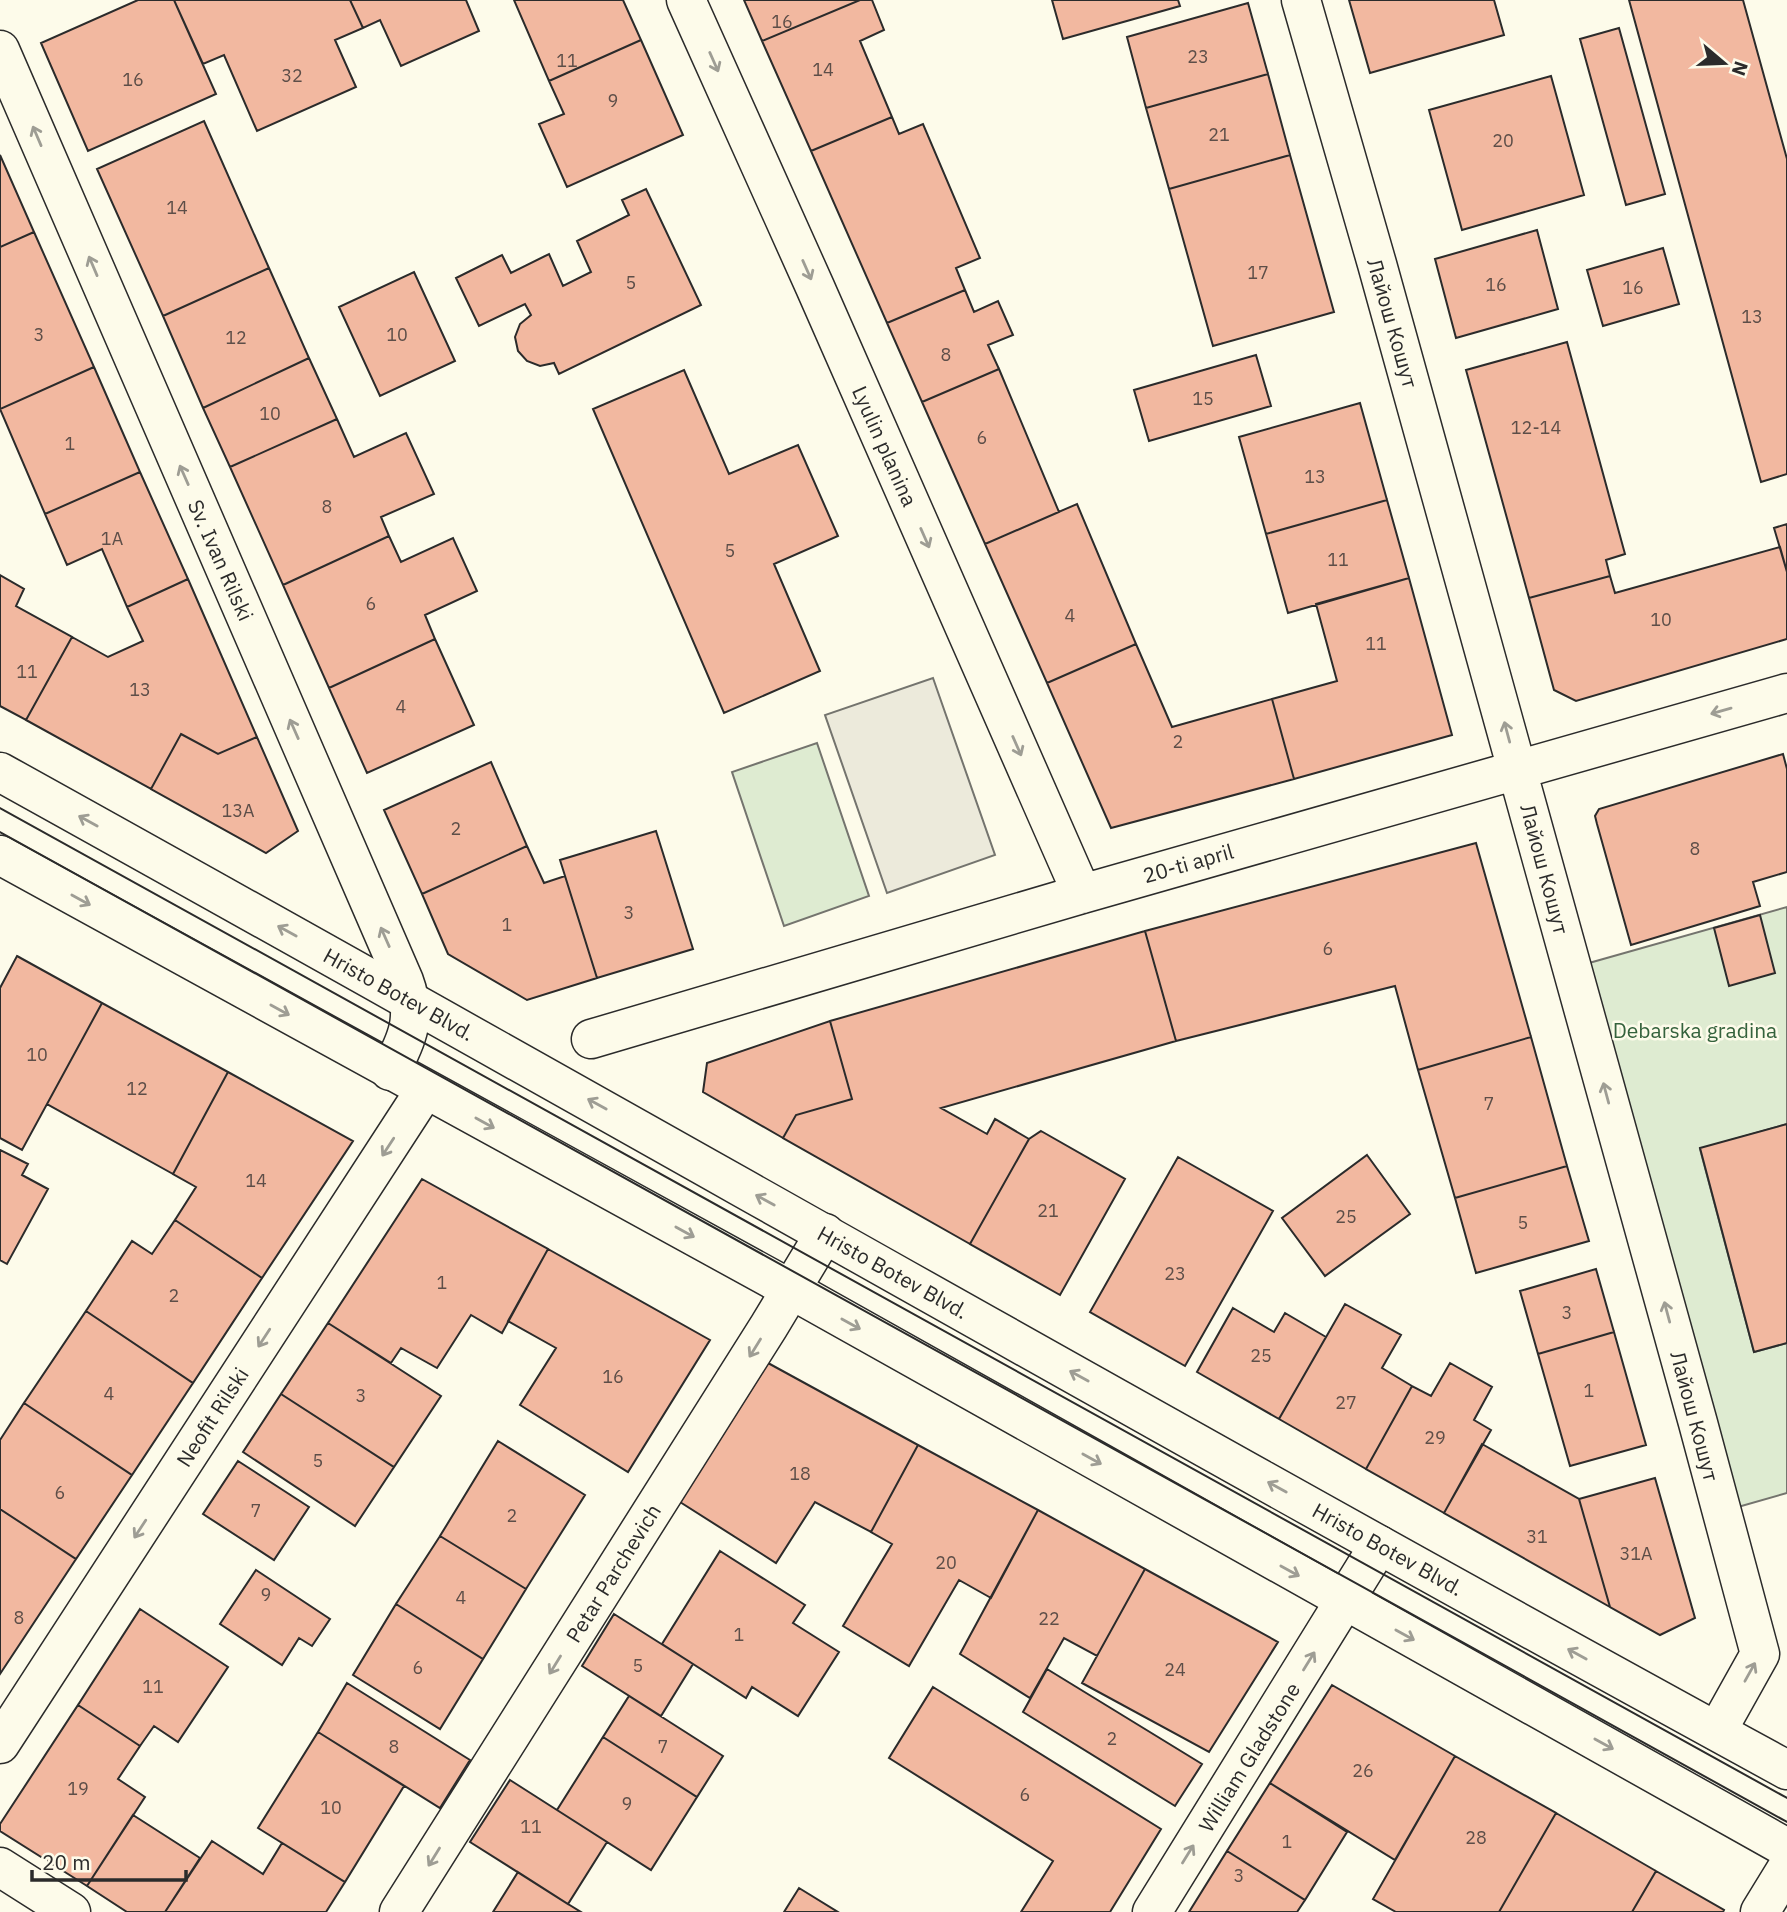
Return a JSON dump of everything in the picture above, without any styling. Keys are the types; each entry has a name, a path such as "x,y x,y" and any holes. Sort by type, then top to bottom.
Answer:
{"street":[{"name":"Lyulin planina","path":"686,0 1083,894"},
{"name":"Лайош Кошут","path":"1301,0 1517,768 1760,1654 1717,1731"},
{"name":"Sv. Ivan Rilski","path":"0,50 411,1000 408,1034 390,1071"},
{"name":"20-ti april","path":"591,1039 1517,768 1787,693"},
{"name":"Hristo Botev Blvd.","path":"0,772 1379,1545 1787,1770"},
{"path":"0,855 792,1290 1345,1602 1787,1847"},
{"name":"Neofit Rilski","path":"0,1744 425,1090"},
{"name":"Petar Parchevich","path":"399,1912 792,1290 825,1233"},
{"name":"William Gladstone","path":"1152,1912 1379,1545"},
{"path":"0,1867 71,1912"},
{"path":"1760,1912 1787,1868"}],"green space":[{"path":"817,743 869,896 784,926 732,772"},
{"name":"Debarska gradina","path":"1787,907 1787,1124 1700,1149 1754,1352 1787,1343 1787,1493 1731,1509 1582,965"}],"shaded area":[{"path":"933,678 995,855 887,893 825,715"}],"building":[{"path":"138,0 174,0 216,94 88,151 41,43"},
{"path":"174,0 350,0 363,28 335,40 356,87 257,131 224,55 203,64"},
{"path":"350,0 466,0 479,31 401,66 380,20 363,28"},
{"path":"514,0 623,0 641,40 549,81"},
{"path":"744,0 860,0 762,41"},
{"path":"860,0 872,0 884,30 860,41 892,117 811,151 762,41"},
{"path":"1052,0 1178,0 1180,6 1063,39"},
{"path":"1349,0 1494,0 1504,35 1370,73"},
{"path":"1629,0 1743,0 1787,159 1787,474 1761,482"},
{"path":"1248,3 1268,74 1146,108 1127,37"},
{"path":"1619,28 1665,194 1626,205 1580,39"},
{"path":"641,40 683,135 567,187 539,124 564,114 549,81"},
{"path":"1268,74 1290,155 1169,189 1146,108"},
{"path":"1551,76 1584,195 1462,230 1429,110"},
{"path":"892,117 899,134 923,124 980,258 956,268 965,290 887,323 811,151"},
{"path":"204,121 269,268 163,316 97,169"},
{"path":"0,155 34,232 0,247"},
{"path":"1290,155 1334,312 1213,346 1169,189"},
{"path":"646,189 701,305 559,374 554,363 540,366 527,361 518,351 515,337 520,324 531,315 525,304 479,326 456,278 502,255 511,273 549,254 563,286 591,272 577,241 629,215 622,200"},
{"path":"1537,230 1558,309 1456,338 1435,259"},
{"path":"34,232 94,367 0,409 0,247"},
{"path":"1663,248 1679,304 1603,326 1587,270"},
{"path":"269,268 309,358 203,408 163,316"},
{"path":"414,272 455,361 380,396 339,307"},
{"path":"965,290 974,312 998,301 1013,335 988,345 999,369 922,402 887,323"},
{"path":"1567,342 1625,554 1606,560 1610,576 1529,598 1466,370"},
{"path":"1256,355 1271,406 1149,441 1134,390"},
{"path":"309,358 337,419 230,467 203,408"},
{"path":"94,367 140,472 45,514 0,409"},
{"path":"999,369 1059,512 985,544 922,402"},
{"path":"684,370 729,474 798,445 838,536 774,564 820,671 724,713 593,409"},
{"path":"1360,403 1387,500 1266,534 1239,437"},
{"path":"337,419 354,457 406,433 434,494 381,517 389,536 283,585 230,467"},
{"path":"140,472 188,579 127,607 102,549 67,565 45,514"},
{"path":"1387,500 1409,578 1288,613 1266,534"},
{"path":"1077,504 1136,644 1047,683 985,544"},
{"path":"1787,524 1787,572 1774,528"},
{"path":"389,536 401,562 453,538 477,591 425,615 435,639 329,688 283,585"},
{"path":"1780,547 1787,572 1787,639 1576,701 1554,690 1529,598 1610,576 1615,593"},
{"path":"0,575 24,589 16,606 72,637 26,720 0,706"},
{"path":"1409,578 1452,735 1294,779 1272,699 1337,681 1316,604"},
{"path":"188,579 257,737 218,754 181,734 151,789 26,720 72,637 108,657 143,641 127,607"},
{"path":"435,639 474,725 367,773 329,688"},
{"path":"1136,644 1172,727 1272,699 1294,779 1111,828 1047,683"},
{"path":"181,734 218,754 257,737 298,831 266,853 151,789"},
{"path":"1783,754 1787,769 1787,872 1753,882 1760,906 1631,945 1595,816 1599,809"},
{"path":"491,762 527,846 422,894 384,810"},
{"path":"656,831 693,949 597,978 560,860"},
{"path":"1476,843 1531,1037 1418,1070 1395,986 1176,1041 1145,931"},
{"path":"527,846 544,883 565,876 597,978 527,1000 448,954 422,894"},
{"path":"1760,915 1775,973 1729,986 1714,928"},
{"path":"1145,931 1176,1041 941,1108 987,1134 995,1119 1029,1139 970,1244 783,1138 796,1115 852,1099 830,1021"},
{"path":"17,956 102,1003 22,1150 0,1138 0,988"},
{"path":"102,1003 228,1072 173,1174 47,1104"},
{"path":"830,1021 852,1099 796,1115 783,1138 703,1092 707,1063"},
{"path":"1531,1037 1567,1166 1455,1198 1418,1070"},
{"path":"228,1072 353,1141 262,1278 175,1220 196,1187 173,1174"},
{"path":"1787,1124 1787,1343 1754,1352 1700,1148"},
{"path":"1041,1131 1125,1179 1060,1295 970,1244 1029,1139"},
{"path":"0,1150 28,1164 22,1175 48,1189 7,1264 0,1260"},
{"path":"1367,1155 1410,1214 1325,1276 1282,1218"},
{"path":"1178,1157 1273,1211 1185,1366 1090,1312"},
{"path":"1567,1166 1589,1241 1476,1273 1455,1198"},
{"path":"422,1179 548,1249 502,1333 471,1315 437,1368 401,1348 391,1363 328,1323"},
{"path":"175,1220 262,1278 193,1383 86,1311 132,1241 152,1254"},
{"path":"548,1249 710,1340 628,1472 520,1405 556,1348 508,1321"},
{"path":"1596,1269 1614,1332 1538,1354 1520,1291"},
{"path":"1345,1304 1401,1335 1382,1368 1412,1386 1366,1469 1279,1419"},
{"path":"1233,1308 1274,1332 1285,1313 1326,1337 1279,1419 1197,1372"},
{"path":"86,1311 193,1383 132,1475 24,1403"},
{"path":"328,1323 441,1396 394,1467 281,1394"},
{"path":"1614,1332 1646,1445 1570,1466 1538,1354"},
{"path":"768,1363 918,1445 871,1532 815,1502 776,1563 680,1502"},
{"path":"1450,1363 1492,1387 1474,1420 1491,1430 1444,1513 1366,1469 1412,1386 1431,1396"},
{"path":"281,1394 394,1467 355,1526 243,1452"},
{"path":"24,1403 132,1475 76,1559 0,1509 0,1440"},
{"path":"498,1441 585,1495 526,1589 440,1536"},
{"path":"1482,1444 1579,1499 1610,1607 1444,1513"},
{"path":"918,1445 1038,1510 991,1598 959,1580 909,1666 843,1626 892,1544 871,1532"},
{"path":"238,1461 309,1507 274,1560 203,1514"},
{"path":"1655,1478 1695,1618 1660,1635 1610,1607 1579,1499"},
{"path":"0,1509 76,1559 0,1674"},
{"path":"1038,1510 1145,1569 1097,1656 1064,1638 1030,1698 960,1654"},
{"path":"440,1536 526,1589 483,1659 396,1604"},
{"path":"720,1551 805,1605 793,1623 839,1652 798,1716 752,1687 746,1698 662,1644"},
{"path":"1145,1569 1278,1642 1209,1752 1082,1683"},
{"path":"256,1570 330,1619 312,1646 299,1638 282,1665 220,1624"},
{"path":"396,1604 483,1659 440,1729 353,1675"},
{"path":"140,1609 228,1667 178,1742 154,1726 140,1746 78,1705"},
{"path":"614,1614 693,1664 661,1716 582,1666"},
{"path":"1047,1669 1202,1764 1175,1806 1023,1712"},
{"path":"347,1683 470,1760 440,1808 318,1732"},
{"path":"1332,1685 1455,1756 1395,1860 1270,1783"},
{"path":"933,1687 1161,1829 1110,1912 1021,1912 1053,1861 889,1758"},
{"path":"629,1696 723,1756 697,1797 603,1737"},
{"path":"78,1705 140,1746 118,1779 145,1797 87,1886 0,1831 0,1824"},
{"path":"318,1732 404,1786 345,1882 258,1828"},
{"path":"603,1737 697,1797 651,1870 557,1810"},
{"path":"1455,1756 1556,1813 1499,1912 1396,1912 1373,1899"},
{"path":"510,1780 607,1842 568,1904 470,1842"},
{"path":"1270,1783 1347,1832 1305,1900 1227,1851"},
{"path":"1556,1813 1656,1871 1632,1912 1499,1912"},
{"path":"133,1815 200,1858 165,1912 127,1912 87,1886"},
{"path":"212,1841 263,1874 282,1843 345,1882 326,1912 165,1912"},
{"path":"1227,1851 1305,1900 1297,1912 1189,1912"},
{"path":"1656,1871 1724,1910 1723,1912 1632,1912"},
{"path":"518,1872 568,1904 581,1912 493,1912"},
{"path":"799,1888 838,1912 784,1912"}],"tram line":[{"path":"0,808 1787,1798"},
{"path":"0,832 1787,1822"}]}
